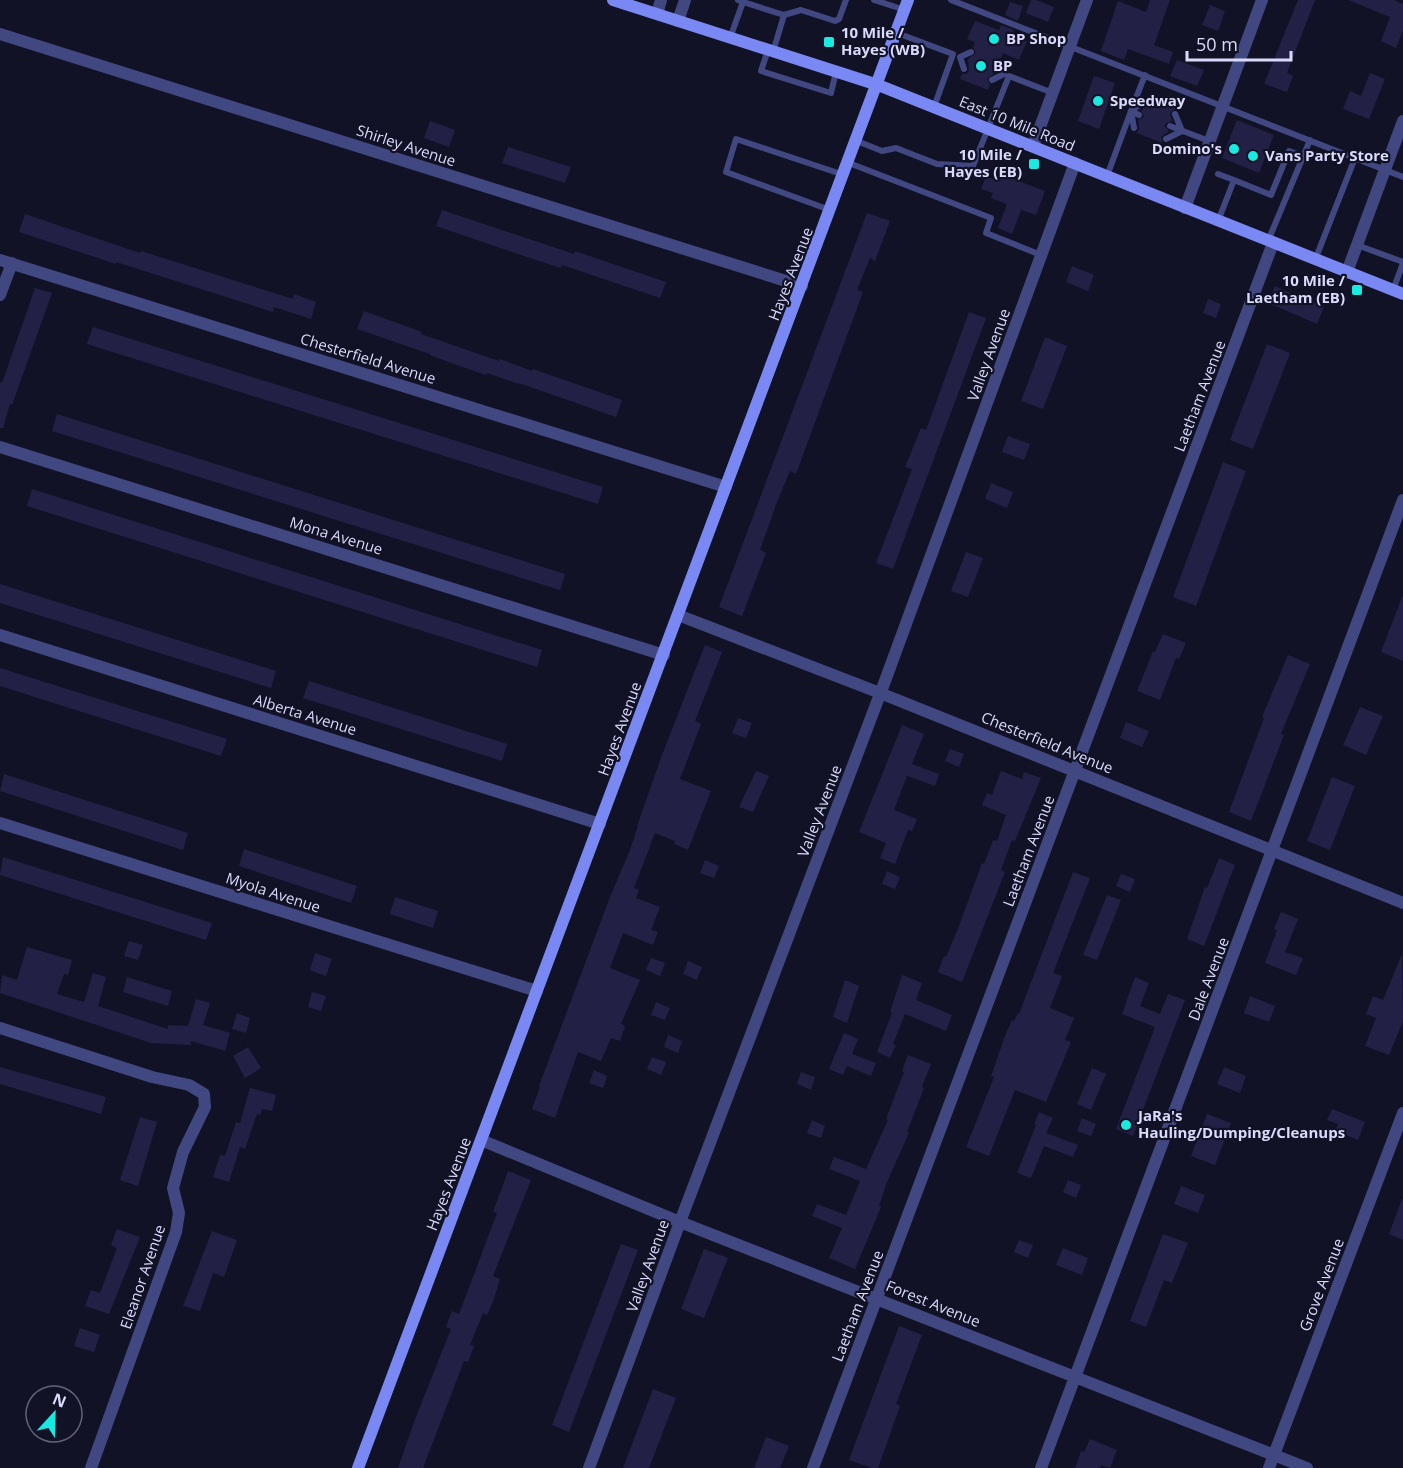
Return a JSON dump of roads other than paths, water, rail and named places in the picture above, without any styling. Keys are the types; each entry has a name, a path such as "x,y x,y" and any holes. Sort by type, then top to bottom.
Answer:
{"street":[{"name":"East 10 Mile Road","path":"613,0 878,86 1398,292"},
{"path":"657,14 662,0"},
{"path":"678,21 686,0"},
{"path":"1033,146 1087,0"},
{"path":"1185,208 1262,0"},
{"name":"Hayes Avenue","path":"358,1468 907,5"},
{"name":"Shirley Avenue","path":"0,34 802,286"},
{"path":"1347,272 1403,121"},
{"name":"Valley Avenue","path":"589,1468 880,693 1075,163"},
{"name":"Laetham Avenue","path":"813,1468 1075,771 1270,242"},
{"path":"0,295 6,262"},
{"name":"Chesterfield Avenue","path":"6,262 726,488"},
{"name":"Mona Avenue","path":"0,447 664,655"},
{"name":"Dale Avenue","path":"1041,1468 1403,500"},
{"name":"Chesterfield Avenue","path":"678,615 880,693 1403,903"},
{"name":"Alberta Avenue","path":"0,635 600,824"},
{"name":"Myola Avenue","path":"0,823 537,992"},
{"name":"Eleanor Avenue","path":"0,1028 152,1077 189,1085 204,1094 205,1107 183,1152 173,1188 179,1213 176,1232 91,1468"},
{"name":"Grove Avenue","path":"1269,1468 1403,1113"},
{"name":"Forest Avenue","path":"481,1140 680,1222 1307,1468"}],"lane":[{"path":"730,38 740,1 784,15 801,10 835,21 839,19 846,0"},
{"path":"874,0 907,5"},
{"path":"951,0 1403,177"},
{"path":"784,15 762,70 831,93 837,72"},
{"path":"897,33 968,60"},
{"path":"934,107 957,56 971,52"},
{"path":"957,56 964,69"},
{"path":"857,141 882,151 896,148 937,164 973,166 1006,75 999,63"},
{"path":"996,71 1053,93"},
{"path":"992,80 1006,75"},
{"path":"1107,176 1145,75"},
{"path":"1131,111 1144,102"},
{"path":"1131,111 1139,115"},
{"path":"1131,111 1134,128"},
{"path":"1175,114 1182,131"},
{"path":"1170,126 1210,141"},
{"path":"1166,139 1182,131"},
{"path":"831,211 726,172 736,139 846,169 991,218 986,232 1041,255"},
{"path":"1270,242 1310,140"},
{"path":"1218,174 1271,195 1289,151 1303,156"},
{"path":"1315,260 1354,158"},
{"path":"1218,221 1234,180"},
{"path":"1357,245 1403,263 1398,292"}],"place":[{"name":"BP Shop","path":"994,39"},
{"name":"10 Mile / Hayes (WB)","path":"829,42"},
{"name":"BP","path":"981,66"},
{"name":"Speedway","path":"1098,101"},
{"name":"Domino's","path":"1234,149"},
{"name":"Vans Party Store","path":"1253,156"},
{"name":"10 Mile / Hayes (EB)","path":"1034,164"},
{"name":"10 Mile / Laetham (EB)","path":"1357,290"},
{"name":"JaRa's Hauling/Dumping/Cleanups","path":"1126,1125"}]}
